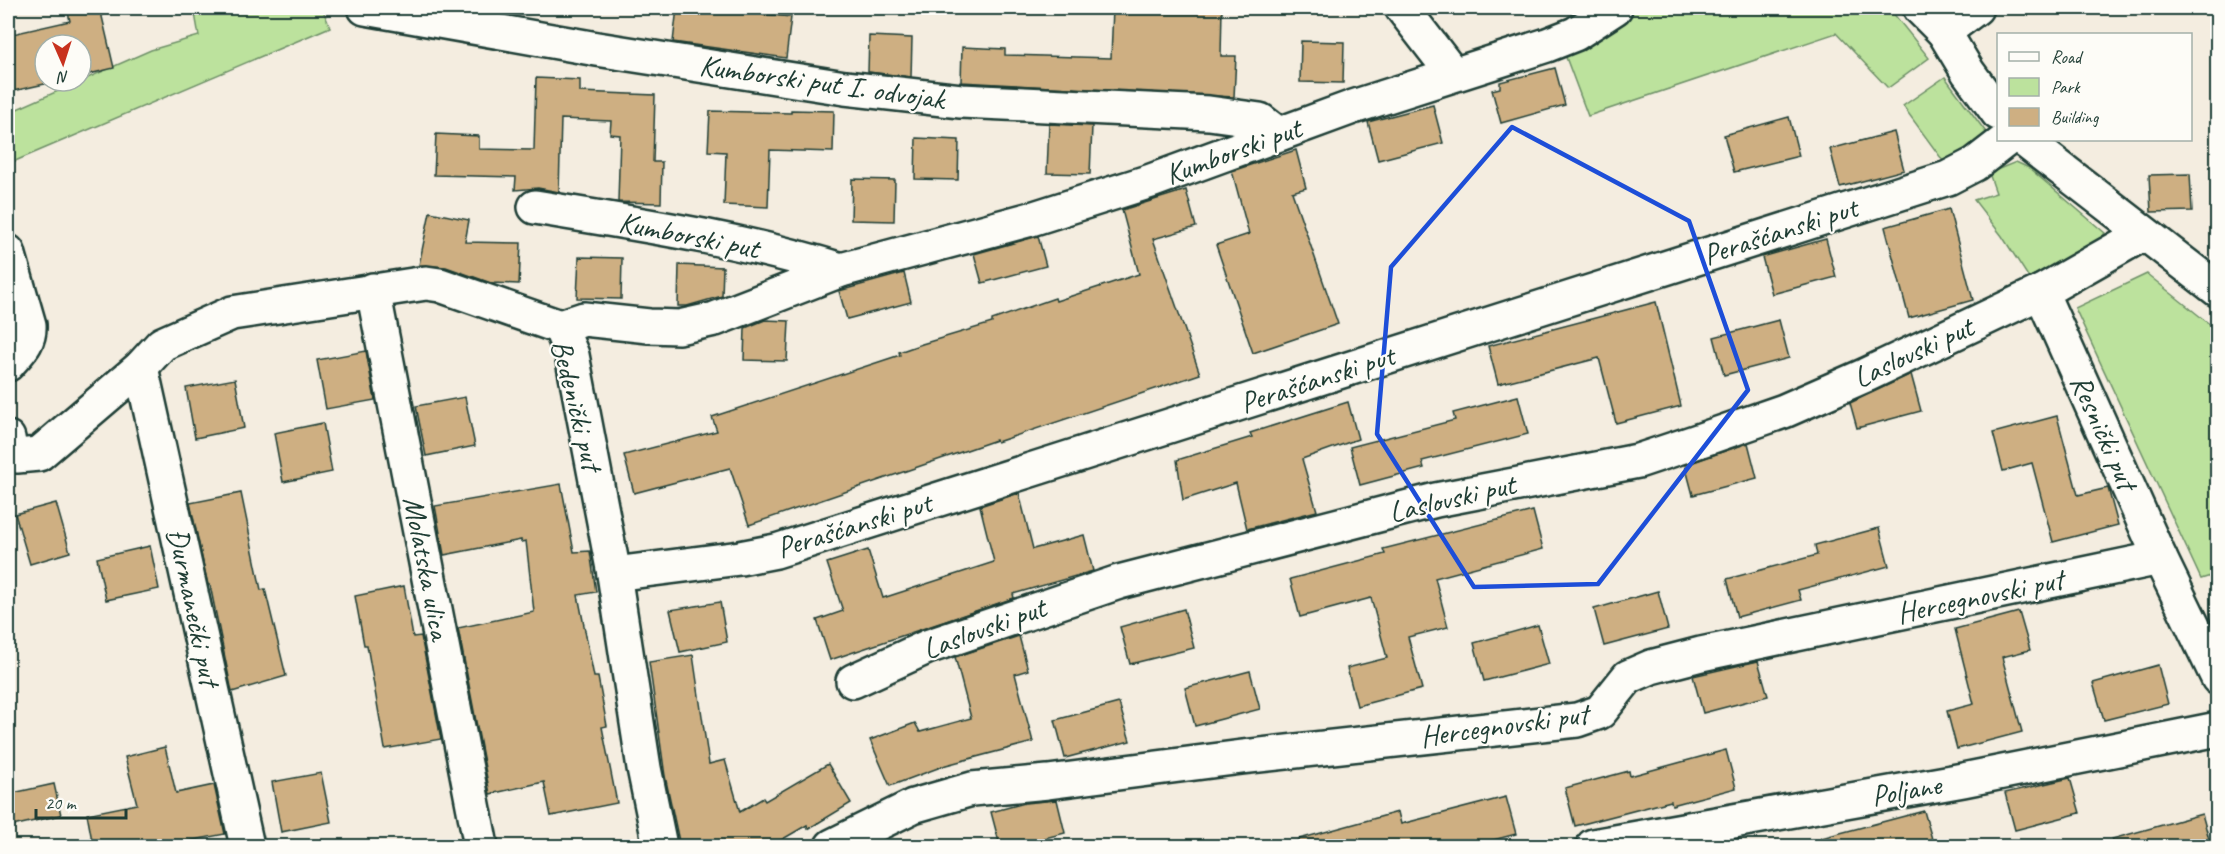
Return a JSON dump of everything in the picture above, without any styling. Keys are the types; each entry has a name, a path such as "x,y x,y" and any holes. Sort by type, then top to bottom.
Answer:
{"street":[{"name":"Kumborski put I. odvojak","path":"365,8 597,49 846,88 962,101 1209,113 1260,120 1278,134"},
{"path":"1402,8 1453,74"},
{"name":"Kumborski put","path":"560,327 584,319 679,327 715,319 841,270 1030,219 1151,181 1278,134 1453,74 1547,45 1575,34 1615,8"},
{"path":"1976,8 1932,16 1997,112"},
{"name":"Perašćanski put","path":"614,574 740,558 776,551 1948,178 1975,164 2005,141"},
{"path":"2025,141 2143,234 2217,282"},
{"name":"Kumborski put","path":"535,207 684,232 795,256 841,270"},
{"path":"2041,292 2143,234"},
{"path":"8,252 29,325 29,335 25,345 8,364"},
{"name":"Bedenički put","path":"8,438 10,450 17,456 39,454 141,367 162,344 232,313 426,283 440,285 560,327 572,355 614,574 644,768 660,846"},
{"name":"Molatska ulica","path":"373,290 481,846"},
{"name":"Resnički put","path":"2041,292 2160,558 2217,678"},
{"name":"Laslovski put","path":"853,681 927,647 1119,582 1436,500 1527,481 1584,473 1638,461 1676,449 1784,411 2041,292"},
{"name":"Đurmanečki put","path":"141,367 247,846"},
{"name":"Hercegnovski put","path":"832,846 913,807 972,789 1577,720 1600,712 1628,676 1651,667 1701,654 2160,558"},
{"name":"Poljane","path":"1593,846 1963,780 2217,729"}],"highlighted area":[{"path":"1512,127 1689,221 1748,390 1598,584 1474,587 1377,434 1391,267"}],"green space":[{"path":"194,8 322,8 330,27 8,164 8,113 53,93 93,93 93,76 151,50 199,36"},
{"path":"1637,8 1889,8 1929,58 1888,88 1836,33 1588,116 1564,52"},
{"path":"1945,77 1988,135 1949,169 1903,106"},
{"path":"2016,162 2029,168 2105,233 2099,241 2031,281 2002,236 1974,200 1996,193 1989,173"},
{"path":"2147,274 2217,330 2217,574 2201,579 2075,308"}],"building":[{"path":"67,8 100,8 114,68 93,73 93,33 33,33 33,87 13,91 8,67 8,35 70,21"},
{"path":"677,8 721,8 720,10 791,17 786,58 673,42"},
{"path":"1113,8 1222,8 1221,56 1236,56 1234,97 961,82 962,47 1005,49 1005,55 1111,58"},
{"path":"869,36 912,38 911,77 868,72"},
{"path":"1301,41 1344,42 1343,83 1300,82"},
{"path":"1555,68 1565,105 1501,123 1492,90 1500,88 1500,82"},
{"path":"536,78 580,80 580,92 655,95 653,162 662,162 661,203 618,202 620,135 610,134 611,121 561,119 559,192 538,188 515,190 516,177 434,175 436,134 479,136 479,149 534,150"},
{"path":"1433,105 1443,143 1378,160 1368,122"},
{"path":"791,110 834,111 833,152 770,150 768,207 724,205 726,152 708,151 710,111 791,113"},
{"path":"1789,117 1799,156 1734,172 1724,135"},
{"path":"1049,124 1092,126 1090,174 1047,173"},
{"path":"1894,132 1904,170 1840,187 1830,149"},
{"path":"916,138 959,140 958,180 915,179"},
{"path":"1296,150 1306,188 1292,192 1338,324 1253,353 1216,245 1249,234 1232,171"},
{"path":"2190,174 2192,211 2151,212 2149,175"},
{"path":"852,179 895,180 894,221 851,220"},
{"path":"1186,190 1196,227 1153,239 1200,374 997,442 996,440 749,525 730,468 634,493 624,455 717,431 712,417 900,355 899,352 992,323 992,320 1055,298 1056,301 1139,274 1122,210"},
{"path":"1949,209 1973,300 1909,318 1885,227"},
{"path":"430,212 469,220 465,242 521,243 519,284 491,283 446,267 419,265"},
{"path":"1038,236 1046,266 982,283 974,254"},
{"path":"1826,239 1836,277 1772,294 1762,257"},
{"path":"579,257 622,258 621,299 577,298"},
{"path":"679,265 723,267 722,296 687,306 678,306"},
{"path":"904,273 911,302 847,319 839,291"},
{"path":"1656,302 1681,406 1616,423 1599,358 1498,384 1488,346"},
{"path":"765,320 789,321 787,361 744,360 745,328"},
{"path":"1779,320 1789,358 1724,375 1714,337"},
{"path":"366,351 375,400 326,409 317,360"},
{"path":"1911,374 1921,411 1857,428 1850,403"},
{"path":"235,379 244,428 195,438 186,388"},
{"path":"1518,396 1528,434 1422,461 1424,468 1360,485 1350,447 1455,420 1453,413"},
{"path":"465,397 475,446 426,456 416,406"},
{"path":"1348,402 1358,439 1302,459 1317,511 1247,529 1236,483 1183,500 1177,460 1252,437 1250,433"},
{"path":"2057,416 2078,495 2108,488 2118,525 2053,542 2032,463 2003,471 1993,433"},
{"path":"323,423 332,472 283,482 274,433"},
{"path":"1748,443 1757,478 1693,495 1685,465"},
{"path":"561,484 574,552 590,551 596,592 578,595 594,677 598,677 607,726 602,727 617,803 551,816 544,782 490,794 458,628 534,612 526,541 521,542 521,540 444,555 435,506"},
{"path":"241,493 261,590 265,589 286,676 232,692 190,503"},
{"path":"1019,493 1033,549 1084,535 1093,571 1013,594 1014,598 830,660 817,620 843,611 827,563 868,550 883,598 994,562 980,506"},
{"path":"56,503 70,552 30,564 15,514"},
{"path":"1533,511 1543,549 1435,578 1448,627 1408,637 1422,689 1357,706 1347,668 1387,658 1371,598 1300,617 1290,579 1385,554 1383,549"},
{"path":"1879,528 1889,566 1798,590 1801,600 1737,617 1727,579 1817,555 1815,545"},
{"path":"150,546 159,589 106,600 97,558"},
{"path":"404,586 413,637 421,636 441,739 385,749 367,645 364,645 355,596"},
{"path":"1658,591 1668,629 1604,646 1594,609"},
{"path":"720,602 727,642 680,652 670,610"},
{"path":"1184,609 1194,648 1130,664 1120,627"},
{"path":"2019,612 2030,650 2002,657 2022,732 1957,749 1947,711 1974,704 1955,629"},
{"path":"1538,625 1549,664 1484,681 1474,643"},
{"path":"1019,636 1028,670 1015,674 1033,742 946,765 890,786 870,740 915,723 920,732 971,718 955,657"},
{"path":"693,655 709,764 725,760 740,812 763,798 765,801 828,764 851,803 808,829 807,825 771,846 680,846 665,776 649,662"},
{"path":"1758,661 1768,696 1703,713 1693,676"},
{"path":"2158,665 2168,704 2104,720 2093,683"},
{"path":"1250,671 1260,709 1195,726 1185,688"},
{"path":"1119,703 1130,741 1065,758 1055,720"},
{"path":"165,747 176,793 214,785 225,834 163,846 93,846 87,814 137,804 125,757"},
{"path":"1726,750 1736,788 1672,805 1671,801 1575,826 1565,788 1629,771 1630,776"},
{"path":"321,773 331,822 281,832 272,782"},
{"path":"2070,778 2080,813 2015,830 2005,793"},
{"path":"54,784 61,815 8,827 8,794"},
{"path":"1506,797 1516,834 1471,846 1300,846 1299,839 1398,812 1401,824"},
{"path":"1057,800 1065,833 1013,846 1000,846 991,812 1025,803"},
{"path":"1924,811 1934,846 1822,846 1821,838"},
{"path":"2202,814 2211,846 2113,846 2112,839"}]}
